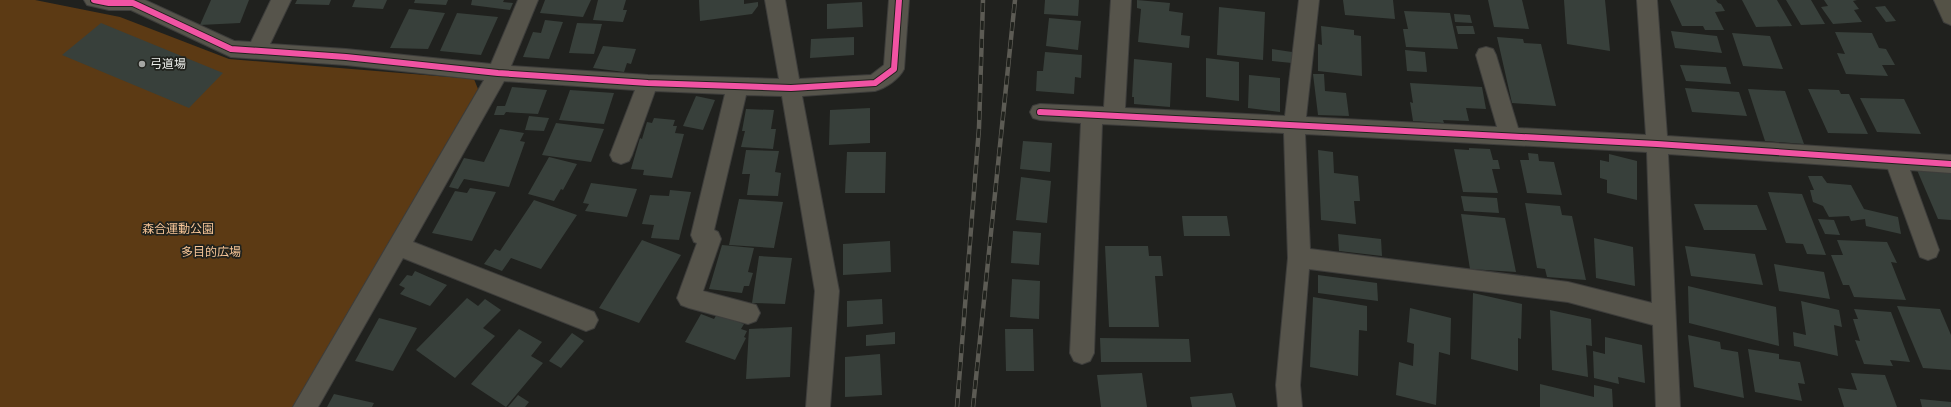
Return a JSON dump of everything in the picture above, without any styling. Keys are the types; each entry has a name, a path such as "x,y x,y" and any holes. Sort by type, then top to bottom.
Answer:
{"main road":[{"path":"1944,0 1951,17"}],"street":[{"path":"94,0 109,3 134,2 231,49 346,57 498,73 648,83 791,88 875,83 894,68 899,0"},
{"path":"258,50 281,0"},
{"path":"305,407 498,73 528,0"},
{"path":"776,0 827,291 818,407"},
{"path":"1114,116 1121,0"},
{"path":"1290,407 1288,386 1299,258 1294,126 1309,0"},
{"path":"1647,0 1656,144 1668,407"},
{"path":"1486,55 1510,137"},
{"path":"621,155 648,83"},
{"path":"737,86 702,235 710,239 689,298 748,312"},
{"path":"1040,112 1656,144 1951,164"},
{"path":"1082,353 1092,115"},
{"path":"1896,160 1928,250"},
{"path":"398,246 586,320"},
{"path":"1299,258 1568,292 1664,317"}],"green space":[{"name":"森合運動公園","path":"0,0 35,0 120,17 229,59 474,79 478,89 293,407 0,407"}],"building":[{"path":"211,0 249,0 240,23 200,25"},
{"path":"297,0 331,0 329,5 295,4"},
{"path":"355,0 387,0 383,9 352,7"},
{"path":"415,0 448,0 446,5 414,3"},
{"path":"472,0 504,0 503,2 513,3 510,10 471,5"},
{"path":"545,0 591,0 583,17 540,13"},
{"path":"598,0 626,0 623,10 627,10 623,22 593,20"},
{"path":"699,0 744,0 744,4 758,2 758,6 752,14 700,21"},
{"path":"1045,0 1079,0 1078,16 1044,14"},
{"path":"1137,0 1170,3 1169,11 1183,13 1181,35 1190,36 1189,48 1138,42 1141,9 1137,8"},
{"path":"1343,0 1393,0 1395,19 1345,15"},
{"path":"1488,0 1522,0 1529,29 1494,27"},
{"path":"1564,0 1605,0 1610,51 1567,44"},
{"path":"1670,0 1716,0 1721,4 1725,11 1715,12 1724,30 1705,30 1703,26 1682,26"},
{"path":"1742,0 1777,0 1792,26 1756,27"},
{"path":"1786,0 1811,0 1825,24 1801,25"},
{"path":"1824,0 1857,0 1853,1 1859,9 1854,10 1862,22 1833,24 1821,7 1828,6"},
{"path":"862,2 863,27 827,29 827,4"},
{"path":"1885,6 1896,21 1886,22 1875,7"},
{"path":"1219,7 1265,12 1263,60 1217,55"},
{"path":"409,9 445,13 428,49 390,48"},
{"path":"1404,11 1450,13 1458,49 1406,47 1403,29 1408,29"},
{"path":"457,13 498,17 481,55 440,51"},
{"path":"1454,14 1470,15 1472,23 1455,22"},
{"path":"1049,18 1081,21 1078,50 1046,46"},
{"path":"545,20 563,22 549,59 523,57 533,32 541,33"},
{"name":"弓道場","path":"101,23 223,73 189,108 62,55"},
{"path":"577,23 602,24 594,54 569,53"},
{"path":"1321,26 1354,30 1354,35 1361,36 1362,76 1318,71 1318,44 1322,45"},
{"path":"1456,26 1473,26 1475,34 1458,34"},
{"path":"1671,31 1717,36 1722,53 1675,48"},
{"path":"1835,32 1872,33 1879,48 1886,49 1895,65 1882,65 1888,76 1846,74 1837,53 1845,54"},
{"path":"1732,33 1770,36 1783,69 1743,66"},
{"path":"854,37 854,55 810,58 811,39"},
{"path":"1497,37 1523,39 1524,43 1541,44 1556,106 1512,103"},
{"path":"603,46 636,49 631,64 627,63 624,72 593,68"},
{"path":"1272,49 1292,52 1292,63 1272,61"},
{"path":"1405,50 1425,52 1427,72 1407,71"},
{"path":"1045,52 1082,55 1081,78 1075,77 1074,94 1036,91 1037,71 1043,71"},
{"path":"1206,58 1239,62 1239,101 1206,97"},
{"path":"1134,59 1172,63 1170,107 1134,104 1134,97 1132,97"},
{"path":"1680,65 1726,67 1731,84 1686,81"},
{"path":"1313,74 1324,74 1325,91 1346,93 1349,116 1318,115"},
{"path":"1249,75 1280,78 1280,112 1248,108"},
{"path":"1410,83 1482,87 1486,109 1466,108 1469,121 1443,120 1444,123 1413,121 1410,102 1413,103"},
{"path":"512,87 547,90 538,114 506,112 504,115 494,115 497,106 505,106"},
{"path":"1685,88 1739,92 1747,116 1692,112"},
{"path":"1748,89 1785,91 1804,144 1765,141"},
{"path":"1808,89 1839,90 1841,94 1849,94 1868,134 1828,133"},
{"path":"570,90 614,93 604,124 559,120"},
{"path":"696,96 715,100 703,130 683,126"},
{"path":"1860,98 1904,99 1921,134 1877,132"},
{"path":"870,108 870,143 829,145 830,110"},
{"path":"746,109 774,110 771,129 776,129 773,149 741,147 745,131 742,131"},
{"path":"529,116 549,118 544,131 525,130"},
{"path":"654,118 675,120 673,126 677,126 675,133 684,134 672,178 643,175 644,170 631,169 640,138 642,139 647,122 652,123"},
{"path":"556,123 604,129 591,162 542,155"},
{"path":"500,129 524,133 520,141 525,142 509,187 464,179 458,189 449,187 464,158 484,162"},
{"path":"1023,141 1052,143 1050,172 1020,169"},
{"path":"1469,148 1490,149 1493,160 1498,160 1500,169 1492,169 1498,193 1463,192 1454,149 1469,150"},
{"path":"746,150 779,151 775,172 781,173 778,196 747,195 750,174 742,174"},
{"path":"1318,150 1333,152 1334,173 1358,176 1360,201 1354,201 1356,224 1321,220"},
{"path":"847,152 886,152 885,193 845,193"},
{"path":"1528,153 1538,154 1539,161 1554,162 1562,195 1527,193 1520,160 1529,160"},
{"path":"1609,154 1637,161 1637,200 1607,193 1607,180 1600,178 1600,160 1609,162"},
{"path":"549,157 577,164 563,190 561,189 554,201 528,194"},
{"path":"1917,170 1951,172 1951,220 1938,219"},
{"path":"1808,176 1822,176 1827,183 1851,185 1864,209 1898,217 1901,234 1866,226 1865,219 1851,221 1849,216 1829,217 1823,206 1813,202 1810,190 1814,190"},
{"path":"1021,177 1051,181 1047,223 1016,220"},
{"path":"591,183 637,189 627,217 585,211 589,204 583,203"},
{"path":"470,188 496,192 472,241 432,233 455,191 467,193"},
{"path":"670,190 691,192 679,240 651,238 654,225 642,224 650,195 669,196"},
{"path":"1768,192 1802,194 1826,255 1807,254 1803,244 1786,243"},
{"path":"1461,196 1497,198 1499,213 1464,211"},
{"path":"739,199 783,202 774,248 729,245"},
{"path":"534,200 577,215 541,269 511,258 502,271 484,264 495,249 500,251"},
{"path":"1525,203 1560,206 1562,215 1572,216 1586,280 1547,277 1545,269 1537,268"},
{"path":"1694,204 1757,205 1767,230 1704,230"},
{"path":"1461,214 1505,218 1516,272 1470,269"},
{"path":"1182,216 1227,216 1230,236 1184,236"},
{"path":"1818,219 1834,220 1840,235 1825,234"},
{"path":"1013,231 1041,233 1039,265 1011,263"},
{"path":"1338,234 1381,239 1382,256 1339,251"},
{"path":"1594,238 1633,247 1635,286 1596,278"},
{"path":"642,240 681,255 639,323 599,308"},
{"path":"1837,240 1887,242 1897,263 1891,262 1906,300 1854,297 1849,285 1843,285 1831,255 1843,255"},
{"path":"890,241 891,272 843,275 843,244"},
{"path":"722,245 754,248 748,272 753,273 749,286 744,286 742,293 709,289"},
{"path":"1105,246 1148,246 1149,256 1161,256 1163,276 1155,276 1159,327 1109,327"},
{"path":"1685,246 1755,254 1763,285 1691,276"},
{"path":"759,256 792,258 785,304 752,303"},
{"path":"1774,264 1824,272 1830,299 1779,291"},
{"path":"415,271 447,285 430,306 400,294 405,288 399,285 407,275 412,276"},
{"path":"1318,275 1377,283 1378,301 1318,293"},
{"path":"1012,279 1040,281 1039,319 1010,317"},
{"path":"1688,286 1776,307 1779,346 1689,323"},
{"path":"1473,293 1522,304 1521,339 1518,338 1518,371 1471,359"},
{"path":"1313,297 1367,306 1367,331 1359,330 1358,376 1310,367"},
{"path":"467,298 478,306 485,299 501,310 483,328 495,336 455,378 416,350"},
{"path":"882,299 883,324 847,327 847,301"},
{"path":"1801,301 1839,310 1842,327 1834,325 1838,356 1794,346 1793,332 1806,335"},
{"path":"1897,306 1940,309 1951,335 1951,370 1923,368"},
{"path":"1410,308 1451,318 1450,355 1439,352 1436,405 1396,395 1399,362 1413,366 1414,344 1407,342"},
{"path":"1854,309 1891,312 1910,362 1890,360 1893,366 1864,364 1855,340 1860,341 1853,319 1858,319"},
{"path":"1550,310 1591,319 1592,346 1586,345 1588,377 1552,370"},
{"path":"701,314 714,319 717,314 744,324 741,329 747,331 744,337 746,338 735,360 685,342"},
{"path":"379,318 417,328 393,371 355,361"},
{"path":"792,327 790,377 746,379 749,329"},
{"path":"519,329 542,342 531,356 543,363 506,407 471,384"},
{"path":"1005,329 1033,329 1034,371 1006,371"},
{"path":"895,332 895,344 866,346 866,335"},
{"path":"572,333 584,341 561,368 549,361"},
{"path":"1688,335 1720,342 1721,349 1738,352 1744,398 1694,387"},
{"path":"1605,337 1642,345 1645,383 1618,377 1619,384 1594,378 1593,351 1605,354"},
{"path":"1100,338 1189,339 1191,362 1101,362"},
{"path":"1748,349 1779,354 1779,359 1800,362 1805,384 1798,383 1802,401 1755,392"},
{"path":"880,354 882,395 845,397 845,357"},
{"path":"1142,373 1147,407 1101,407 1097,375"},
{"path":"1851,373 1885,375 1897,407 1844,407 1838,388 1857,390"},
{"path":"1540,384 1594,397 1594,385 1612,389 1613,407 1540,407"},
{"path":"1232,393 1236,407 1192,407 1190,397"},
{"path":"334,394 374,403 372,407 327,407"},
{"path":"518,395 529,402 525,407 508,407"},
{"path":"1920,399 1951,402 1951,407 1922,407"}],"railway":[{"path":"957,407 979,128 983,0"},
{"path":"973,407 1015,0"}],"cycle path":[{"path":"94,0 109,3 133,3 231,49 346,57 498,73 648,83 791,88 875,83 894,69 899,0"},
{"path":"1040,112 1657,144 1951,164"}],"place":[{"name":"弓道場","path":"142,64"}],"park label":[{"name":"多目的広場","path":"211,252"}]}
